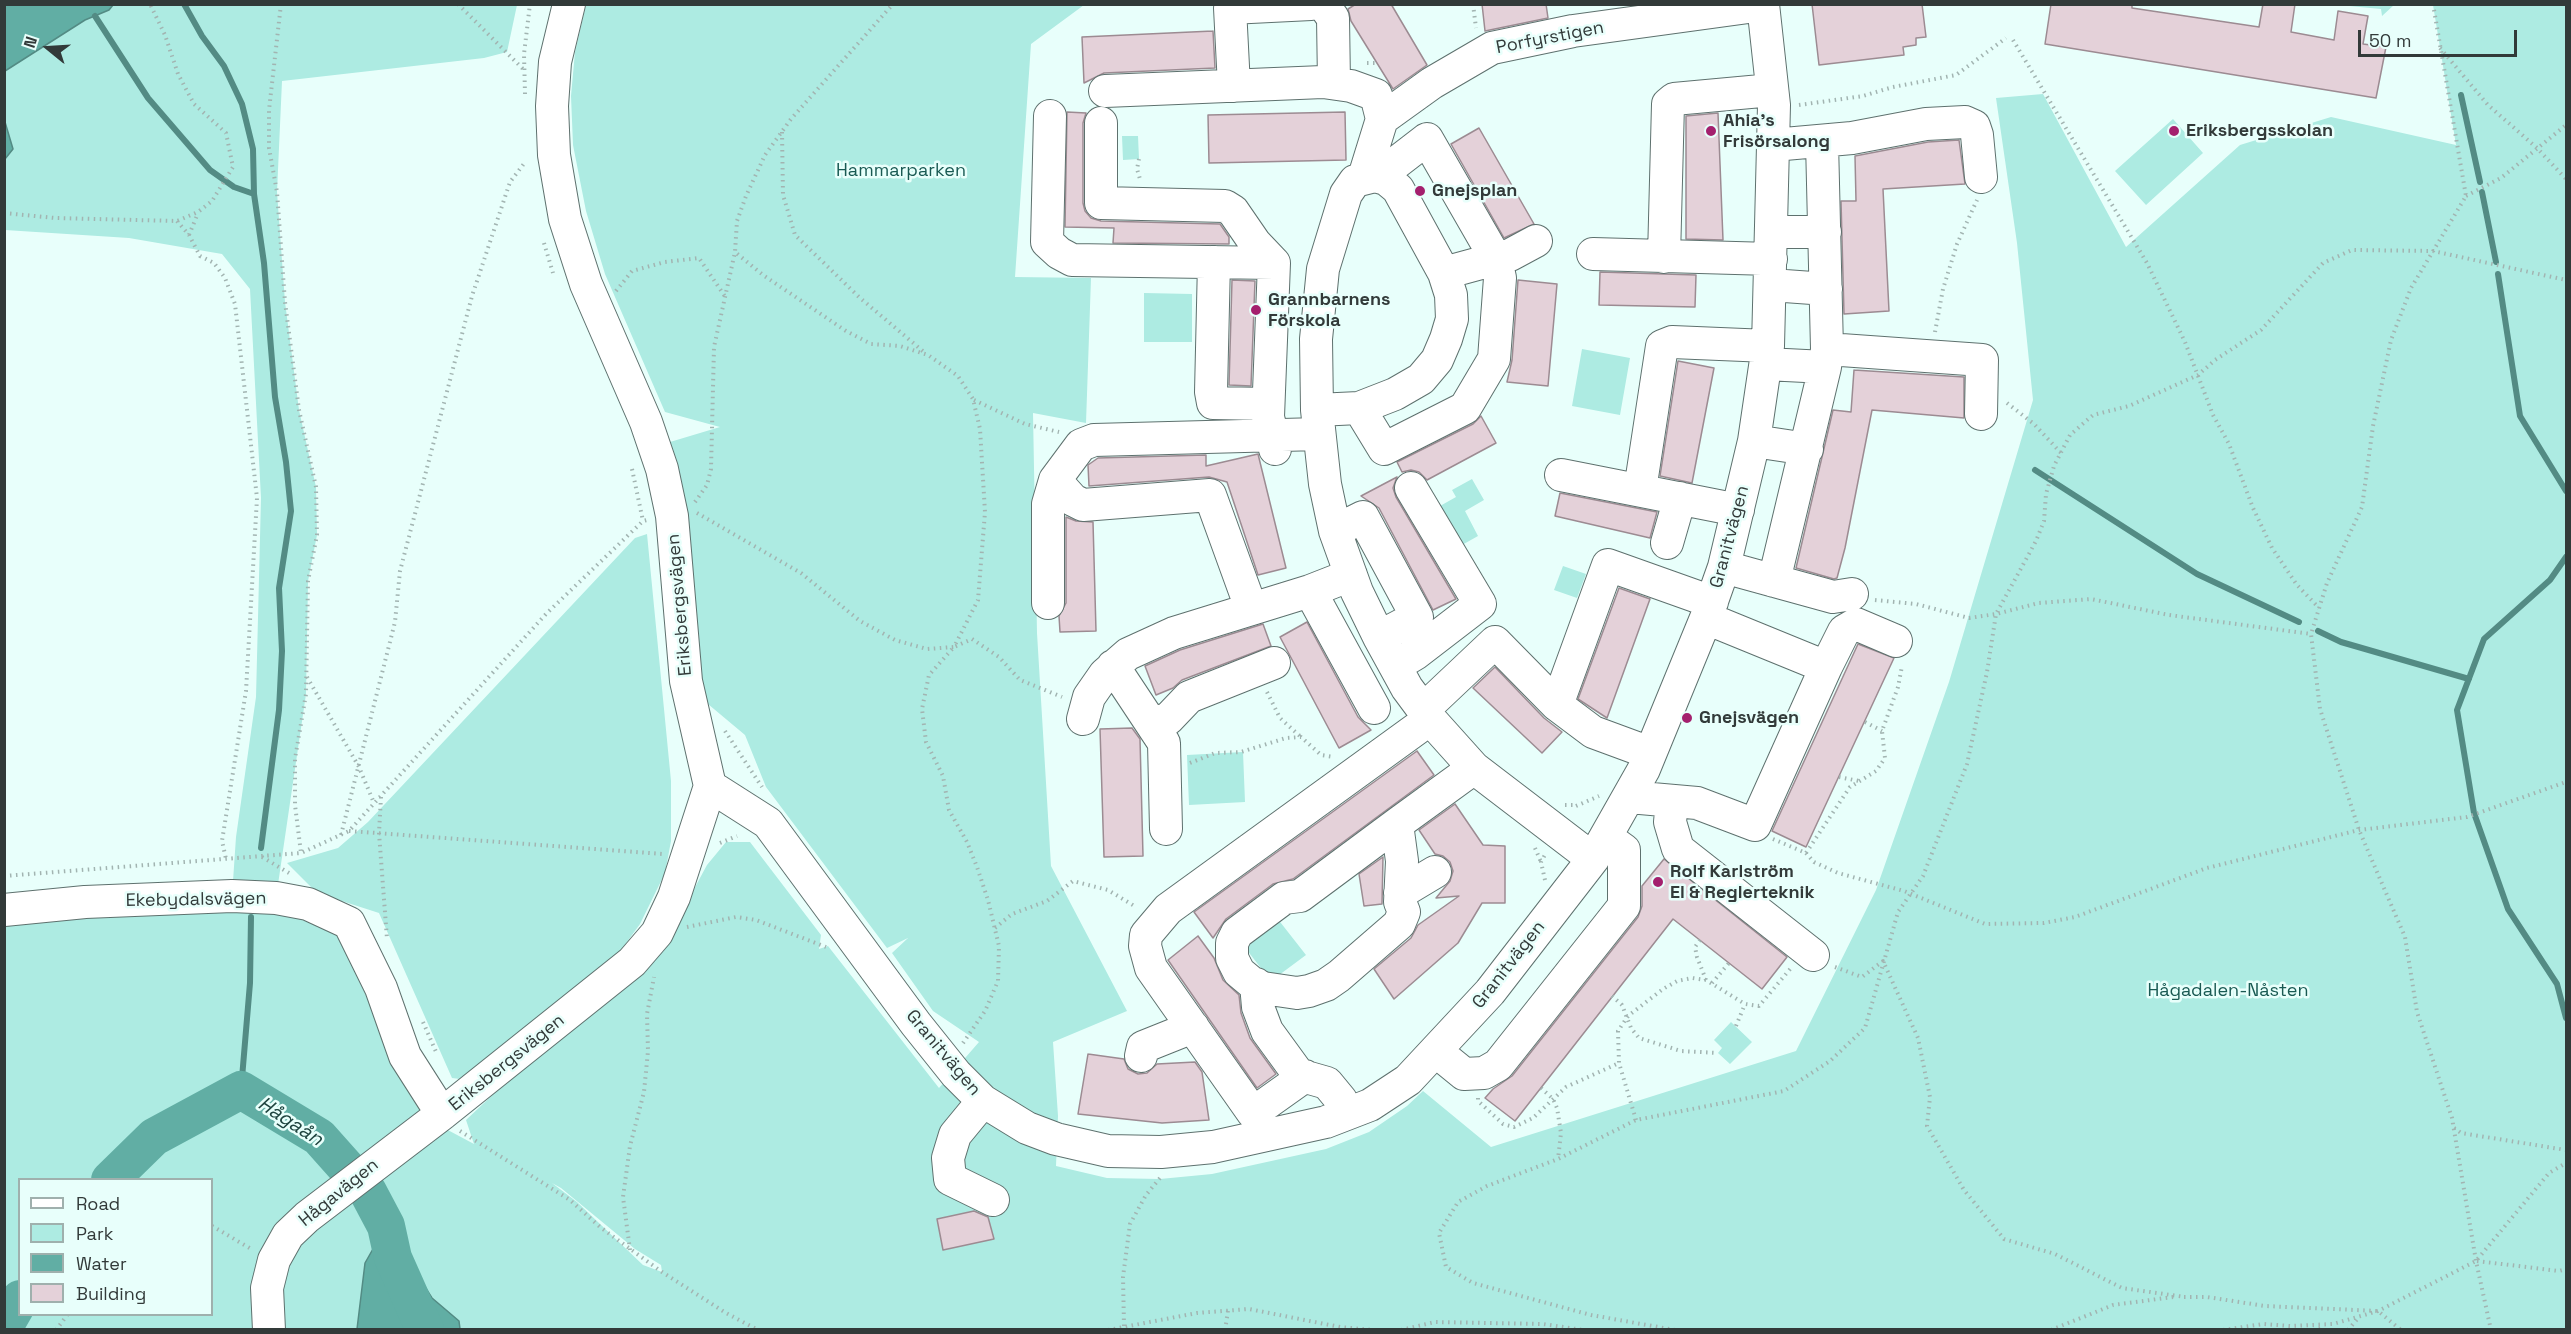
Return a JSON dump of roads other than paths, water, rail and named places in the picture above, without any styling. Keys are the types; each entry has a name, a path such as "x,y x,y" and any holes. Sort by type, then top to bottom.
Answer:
{"street":[{"name":"Eriksbergsvägen","path":"442,1114 632,962 657,933 675,897 710,786 686,681 680,512 646,422 586,284 566,219 554,155 552,106 555,62 569,4"},
{"path":"1234,86 1230,8 1311,4"},
{"path":"1323,4 1333,18 1334,83"},
{"name":"Granitvägen","path":"710,786 768,824 916,1024 956,1074 983,1101 1027,1128 1056,1139 1108,1151 1161,1152 1213,1147 1326,1122 1370,1105 1408,1080 1437,1052 1490,992 1599,848 1629,797 1650,753 1709,610 1724,567 1754,441 1767,355 1773,98 1763,5"},
{"name":"Porfyrstigen","path":"1382,119 1432,83 1492,48 1573,31 1763,5"},
{"path":"1105,91 1334,83 1351,86 1376,95 1382,119 1375,178"},
{"path":"1664,257 1668,104 1674,99 1773,98"},
{"path":"1050,116 1047,242 1059,253 1072,260 1274,263"},
{"path":"1773,145 1822,142 1926,124 1965,122 1974,126 1977,135 1981,177"},
{"path":"1101,123 1101,203 1225,206 1233,211 1255,243 1274,263 1271,429"},
{"path":"1359,408 1384,449 1465,408 1494,358 1500,278 1496,259 1427,139 1375,178 1355,181 1346,194 1323,268 1316,339 1318,422 1325,484 1335,531 1351,575 1395,666 1426,715 1474,768 1599,848 1624,850 1624,906 1498,1065 1484,1073 1464,1074 1437,1052"},
{"path":"1774,581 1807,449 1826,358 1822,142"},
{"path":"1048,603 1048,504 1056,480 1081,445 1094,440 1271,429 1318,422 1395,394 1421,379 1437,360 1452,319 1451,295 1444,273 1398,189 1375,178"},
{"path":"1771,259 1825,232"},
{"path":"1444,273 1510,255 1536,241"},
{"path":"1593,254 1771,259 1826,289"},
{"path":"1214,262 1211,392 1213,403 1271,429"},
{"path":"1640,490 1662,346 1672,342 1767,355 1826,358 1934,357 1982,360 1981,403"},
{"path":"1437,360 1478,384"},
{"path":"1754,441 1807,449"},
{"path":"1561,475 1738,510 1794,501"},
{"path":"1056,480 1073,500 1083,505 1210,495 1251,608"},
{"path":"1395,666 1415,654 1480,604 1411,488"},
{"path":"1667,543 1680,498"},
{"path":"1738,510 1782,547"},
{"path":"1335,531 1363,517 1417,617 1379,637"},
{"path":"1557,705 1608,565 1709,610 1753,645 1826,668"},
{"path":"1724,567 1774,581 1842,595"},
{"path":"1086,708 1113,666 1128,654 1174,633 1310,591 1351,575"},
{"path":"1310,591 1374,708"},
{"path":"1629,797 1680,798 1755,825 1844,631 1856,624 1896,641"},
{"path":"1305,1076 1253,1113 1151,968 1145,946 1146,935 1168,909 1426,715 1495,642 1557,705 1593,732 1650,753"},
{"path":"1113,666 1140,710 1154,723 1164,742 1166,829"},
{"path":"1154,723 1168,719 1189,698 1266,666"},
{"path":"1397,824 1402,861 1400,893 1404,912 1399,924 1326,985 1297,993 1256,984 1239,972 1232,958 1232,943 1236,933 1284,898 1300,896 1397,824 1474,768"},
{"path":"1680,798 1670,822 1678,849 1810,952"},
{"path":"1400,893 1435,872"},
{"name":"Ekebydalsvägen","path":"4,910 85,902 232,896 276,898 308,904 339,918 349,923 381,988 405,1056 442,1114"},
{"path":"1256,984 1258,1007 1267,1031 1299,1075 1327,1083 1341,1100"},
{"path":"1141,1056 1143,1047 1193,1027"},
{"path":"983,1101 955,1136 948,1158 950,1179 993,1200"},
{"name":"Hågavägen","path":"269,1329 267,1288 273,1260 288,1235 388,1154 442,1114"}],"water":[{"path":"5,4 113,5 109,10 85,20 5,71"},
{"path":"5,122 13,149 5,159"},
{"path":"386,1226 432,1298 459,1321 460,1329 357,1329 365,1263"}],"waterway":[{"path":"184,4 202,36 224,66 242,104 253,149 254,194 264,263 275,397 286,462 291,511 279,588 282,651 279,710 261,848"},
{"path":"95,16 148,98 210,170 234,187 254,194"},
{"path":"2461,95 2480,182"},
{"path":"2482,192 2496,262"},
{"path":"2498,274 2520,416 2566,491"},
{"path":"2035,470 2197,574 2299,622"},
{"path":"2566,557 2550,580 2484,639 2457,710 2474,813 2508,909 2557,984 2566,1018"},
{"path":"2318,631 2341,642 2469,679"},
{"path":"241,1090 250,983 251,917"},
{"name":"Hågaån","path":"112,1178 154,1137 241,1090 319,1137 368,1192 386,1226 393,1258 425,1330"},
{"name":"Hågaån","path":"4,1327 18,1302"}],"place":[{"name":"Ahia's Frisörsalong","path":"1711,131"},
{"name":"Eriksbergsskolan","path":"2174,131"},
{"name":"Gnejsplan","path":"1420,191"},
{"name":"Grannbarnens Förskola","path":"1256,310"},
{"name":"Gnejsvägen","path":"1687,718"},
{"name":"Rolf Karlström El & Reglerteknik","path":"1658,882"}],"park label":[{"name":"Hammarparken","path":"901,171"},
{"name":"Hågadalen-Nåsten","path":"2228,991"}]}
